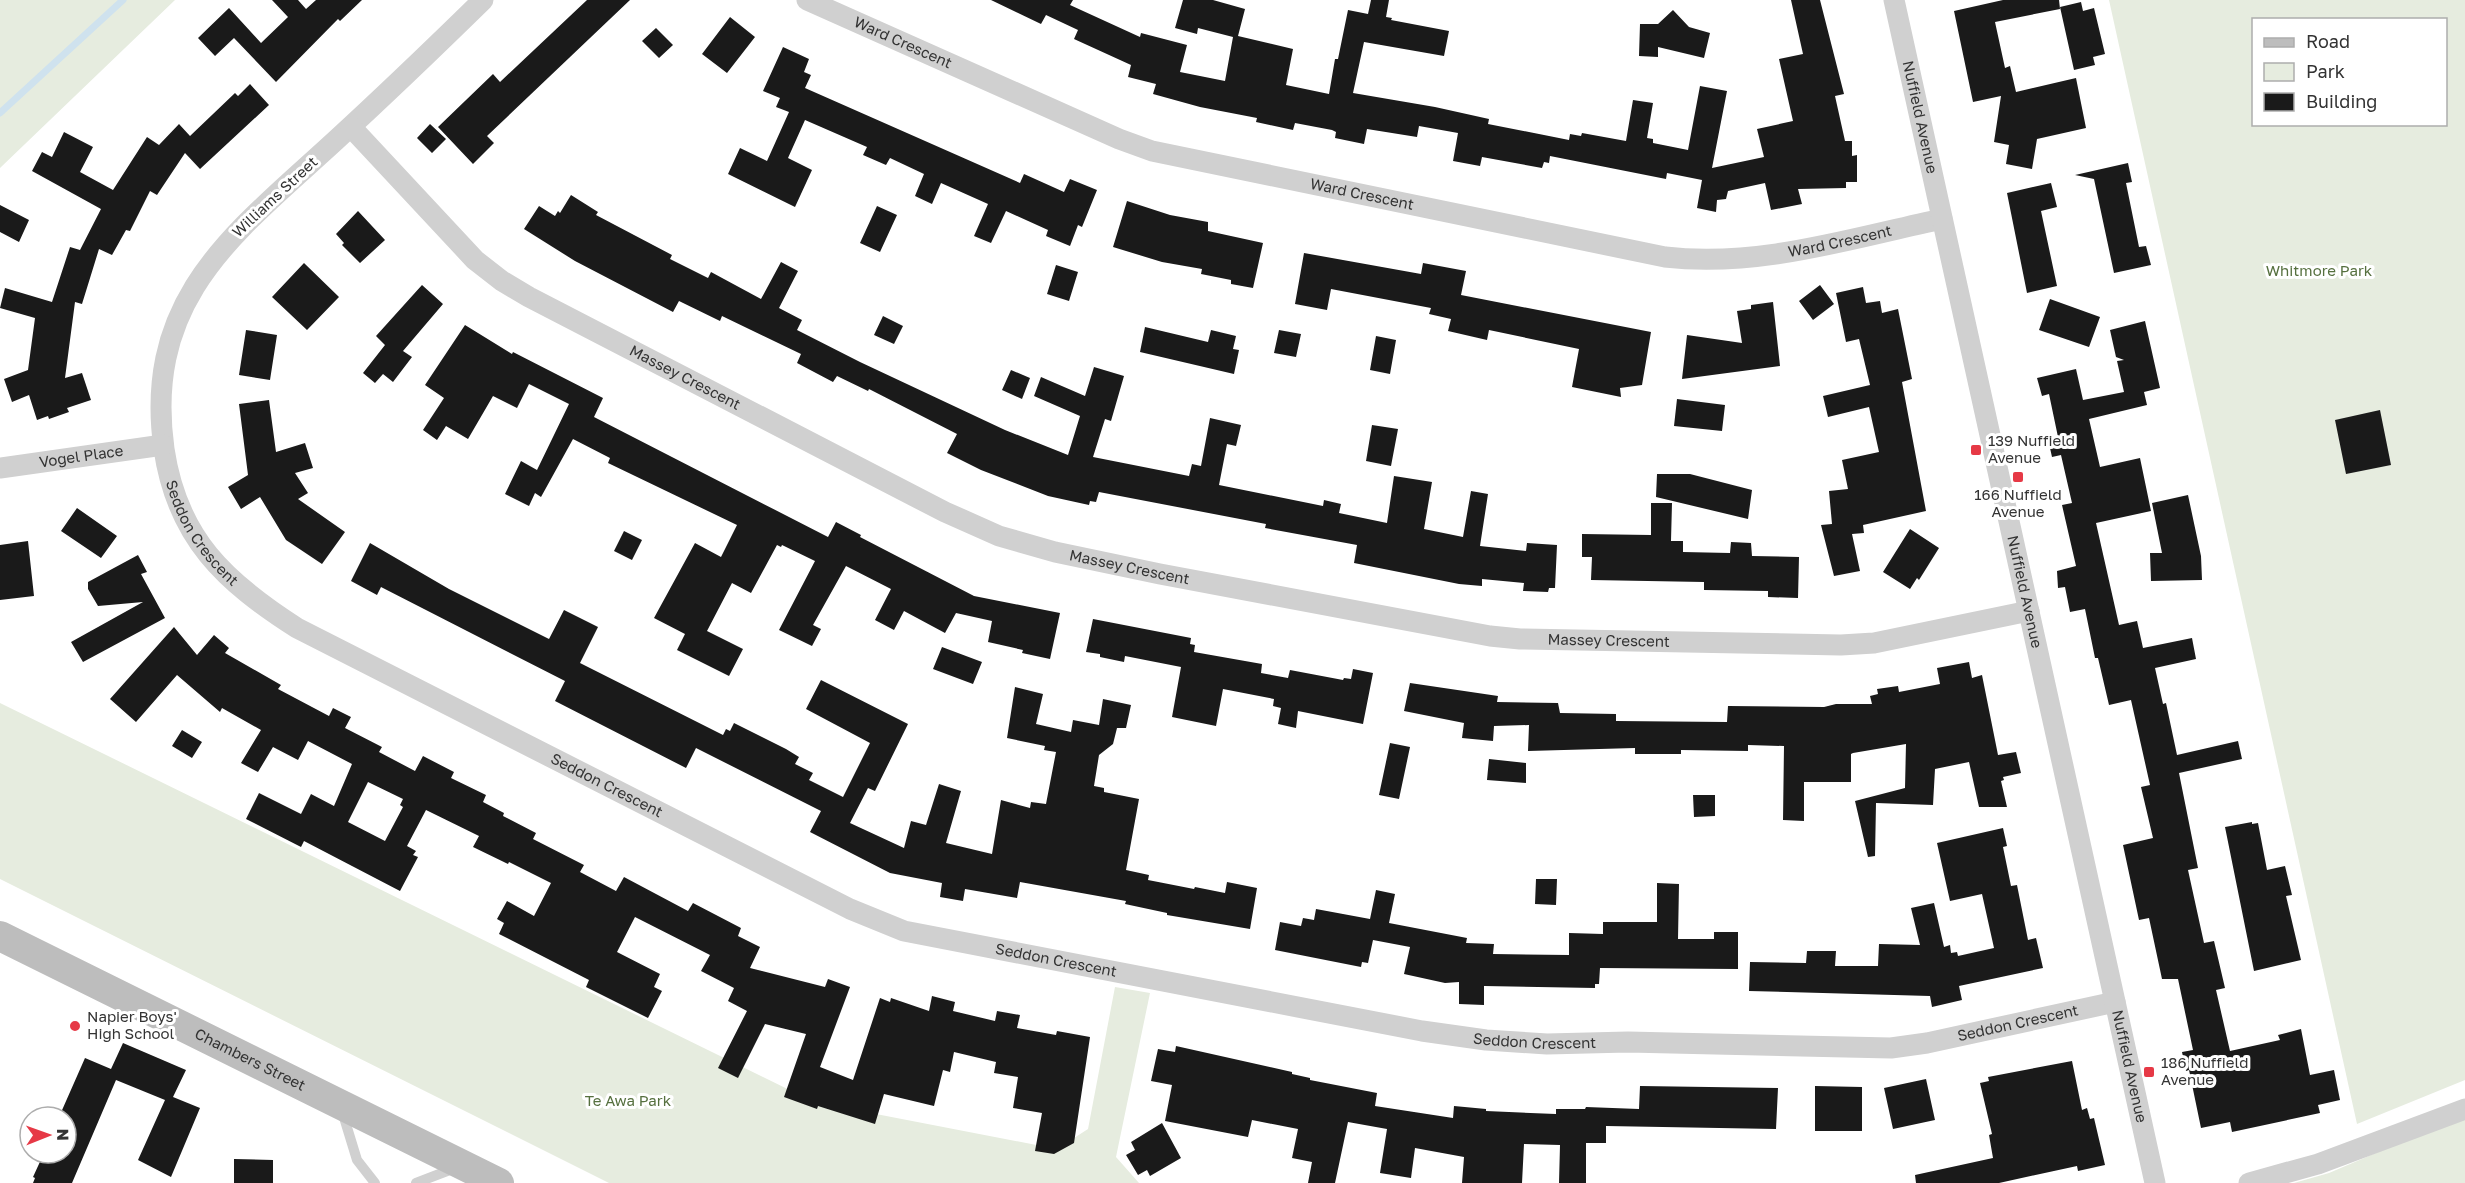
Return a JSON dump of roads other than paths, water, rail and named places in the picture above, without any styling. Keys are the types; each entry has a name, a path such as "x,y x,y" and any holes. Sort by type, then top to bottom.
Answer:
{"main road":[{"name":"Chambers Street","path":"0,936 499,1183"}],"street":[{"name":"Williams Street","path":"164,445 161,415 165,359 178,317 192,289 210,262 233,235 351,127 483,0"},
{"name":"Ward Crescent","path":"807,0 1119,139 1152,151 1665,257 1721,259 1785,253 1942,219"},
{"name":"Nuffield Avenue","path":"1894,0 2155,1183"},
{"name":"Massey Crescent","path":"351,127 475,260 529,297 945,512 999,536 1054,552 1458,631 1520,639 1841,645 1874,643 2029,611"},
{"name":"Vogel Place","path":"0,468 164,445"},
{"name":"Seddon Crescent","path":"164,445 172,490 203,550 224,574 267,609 297,628 773,871 850,909 904,931 1422,1031 1497,1041 1891,1048 1927,1043 2115,1002"},
{"path":"2249,1183 2318,1164 2465,1109"}],"lane":[{"path":"339,1102 357,1160 375,1183"},
{"path":"417,1183 464,1165"}],"waterway":[{"path":"0,113 123,0"}],"place":[{"name":"139 Nuffield Avenue","path":"1976,450"},
{"name":"166 Nuffield Avenue","path":"2018,477"},
{"name":"Napier Boys' High School","path":"75,1026"},
{"name":"186 Nuffield Avenue","path":"2149,1072"}],"park label":[{"name":"Whitmore Park","path":"2319,271"},
{"name":"Te Awa Park","path":"628,1101"}]}
